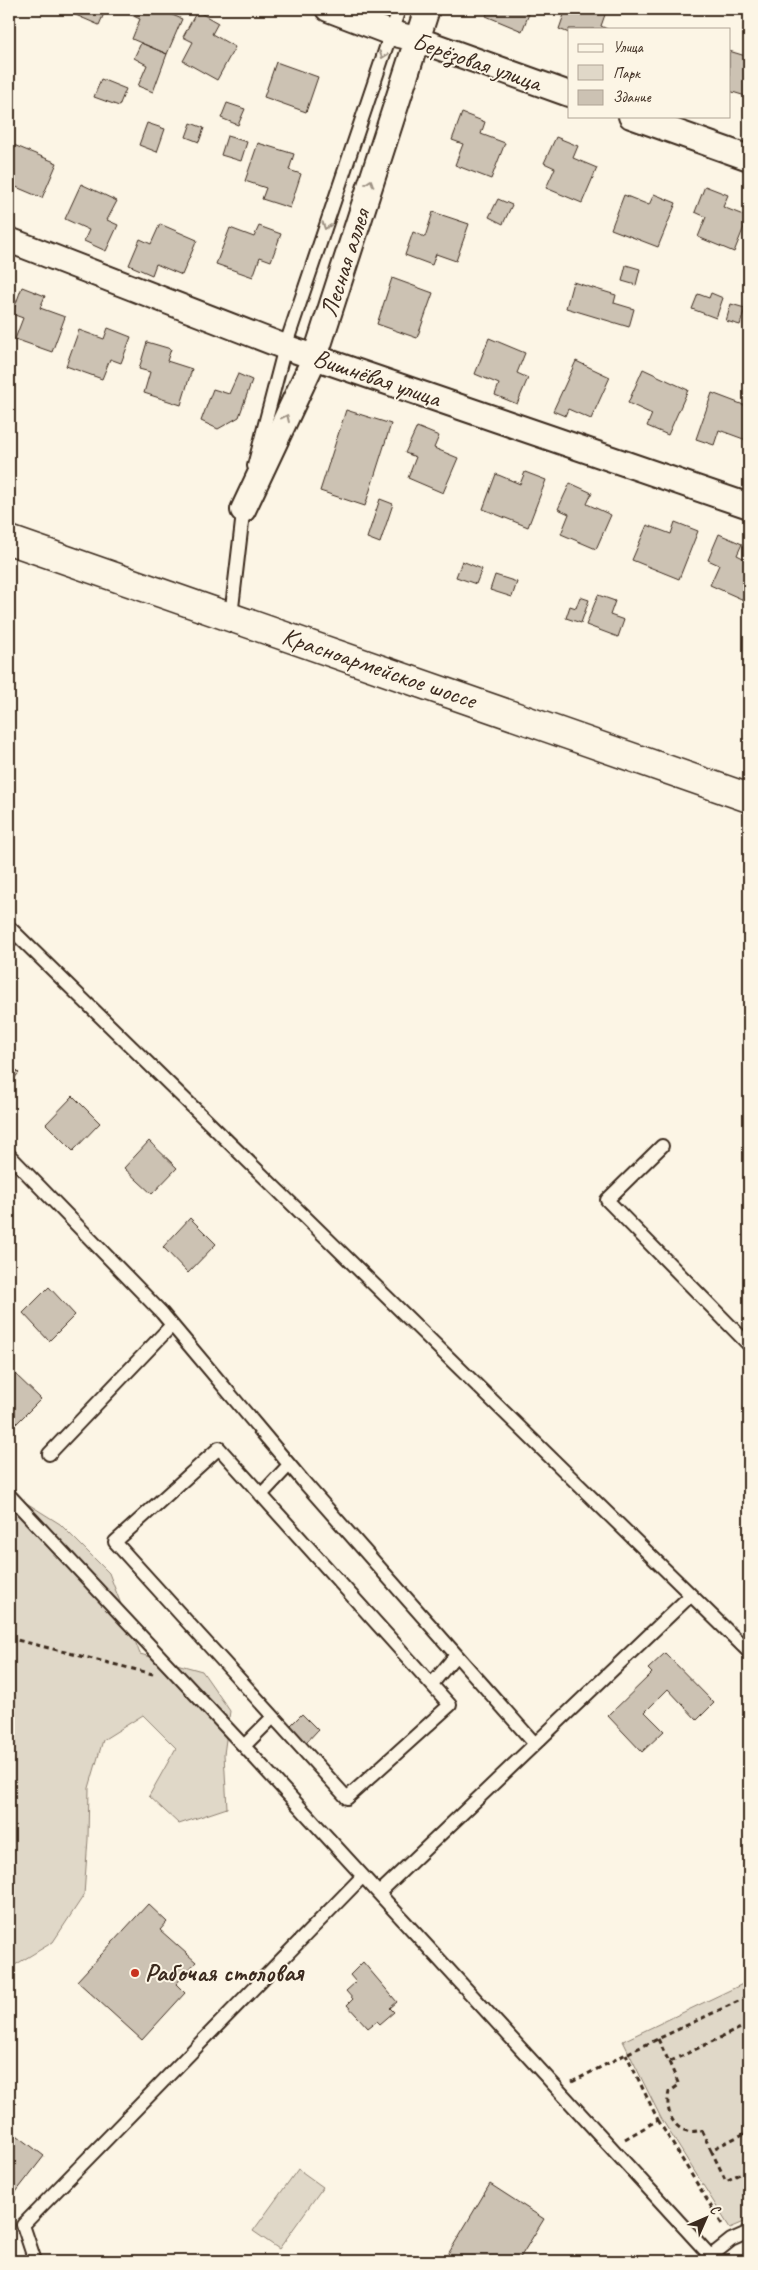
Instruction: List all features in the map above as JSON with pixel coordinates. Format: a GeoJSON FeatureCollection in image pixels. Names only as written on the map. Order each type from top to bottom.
{"type":"FeatureCollection","features":[{"type":"Feature","properties":{"kind":"main road","name":"Красноармейское шоссе"},"geometry":{"type":"LineString","coordinates":[[9,540],[749,798]]}},
{"type":"Feature","properties":{"kind":"street","name":"Берёзовая улица"},"geometry":{"type":"LineString","coordinates":[[328,9],[391,33],[416,39],[568,94]]}},
{"type":"Feature","properties":{"kind":"street","name":"Лесная аллея"},"geometry":{"type":"LineString","coordinates":[[243,510],[315,357],[427,9]]}},
{"type":"Feature","properties":{"kind":"street"},"geometry":{"type":"LineString","coordinates":[[637,118],[749,158]]}},
{"type":"Feature","properties":{"kind":"street","name":"Вишнёвая улица"},"geometry":{"type":"LineString","coordinates":[[9,240],[284,347],[749,506]]}},
{"type":"Feature","properties":{"kind":"lane"},"geometry":{"type":"LineString","coordinates":[[231,616],[243,510],[284,347],[399,9]]}},
{"type":"Feature","properties":{"kind":"lane"},"geometry":{"type":"LineString","coordinates":[[9,927],[691,1595],[747,1645]]}},
{"type":"Feature","properties":{"kind":"lane"},"geometry":{"type":"LineString","coordinates":[[662,1146],[607,1200],[749,1345]]}},
{"type":"Feature","properties":{"kind":"lane"},"geometry":{"type":"LineString","coordinates":[[9,1155],[172,1325],[289,1465],[535,1744]]}},
{"type":"Feature","properties":{"kind":"lane"},"geometry":{"type":"LineString","coordinates":[[49,1454],[172,1325]]}},
{"type":"Feature","properties":{"kind":"lane"},"geometry":{"type":"LineString","coordinates":[[219,1448],[261,1495],[450,1705],[347,1798],[116,1542],[219,1448]]}},
{"type":"Feature","properties":{"kind":"lane"},"geometry":{"type":"LineString","coordinates":[[261,1495],[289,1465]]}},
{"type":"Feature","properties":{"kind":"lane"},"geometry":{"type":"LineString","coordinates":[[9,1495],[244,1746],[713,2258],[731,2240],[749,2232]]}},
{"type":"Feature","properties":{"kind":"lane"},"geometry":{"type":"LineString","coordinates":[[379,1893],[691,1595]]}},
{"type":"Feature","properties":{"kind":"lane"},"geometry":{"type":"LineString","coordinates":[[432,1684],[456,1655]]}},
{"type":"Feature","properties":{"kind":"lane"},"geometry":{"type":"LineString","coordinates":[[244,1746],[274,1717]]}},
{"type":"Feature","properties":{"kind":"lane"},"geometry":{"type":"LineString","coordinates":[[35,2261],[22,2225],[363,1876]]}},
{"type":"Feature","properties":{"kind":"path"},"geometry":{"type":"LineString","coordinates":[[9,1638],[158,1676]]}},
{"type":"Feature","properties":{"kind":"path"},"geometry":{"type":"LineString","coordinates":[[558,2089],[626,2054],[749,1996]]}},
{"type":"Feature","properties":{"kind":"path"},"geometry":{"type":"LineString","coordinates":[[669,2062],[749,2024]]}},
{"type":"Feature","properties":{"kind":"path"},"geometry":{"type":"LineString","coordinates":[[658,2039],[679,2085],[669,2092],[667,2101],[668,2113],[676,2125],[684,2132],[694,2133],[701,2130],[726,2181],[749,2169]]}},
{"type":"Feature","properties":{"kind":"path"},"geometry":{"type":"LineString","coordinates":[[626,2054],[658,2120],[731,2240]]}},
{"type":"Feature","properties":{"kind":"path"},"geometry":{"type":"LineString","coordinates":[[611,2147],[658,2120]]}},
{"type":"Feature","properties":{"kind":"path"},"geometry":{"type":"LineString","coordinates":[[711,2150],[749,2131]]}},
{"type":"Feature","properties":{"kind":"green space"},"geometry":{"type":"Polygon","coordinates":[[[9,1492],[60,1524],[109,1573],[140,1654],[202,1671],[230,1711],[224,1754],[227,1808],[179,1824],[149,1796],[176,1748],[143,1715],[103,1740],[89,1788],[84,1895],[53,1942],[15,1965],[9,1962],[9,1492]]]}},
{"type":"Feature","properties":{"kind":"green space"},"geometry":{"type":"Polygon","coordinates":[[[749,1981],[749,2220],[730,2228],[661,2118],[623,2041],[749,1981]]]}},
{"type":"Feature","properties":{"kind":"green space"},"geometry":{"type":"Polygon","coordinates":[[[298,2169],[323,2187],[279,2249],[253,2231],[298,2169]]]}},
{"type":"Feature","properties":{"kind":"building"},"geometry":{"type":"Polygon","coordinates":[[[64,9],[106,9],[99,25],[64,9]]]}},
{"type":"Feature","properties":{"kind":"building"},"geometry":{"type":"Polygon","coordinates":[[[132,9],[158,9],[182,19],[167,54],[132,39],[140,19],[129,14],[132,9]]]}},
{"type":"Feature","properties":{"kind":"building"},"geometry":{"type":"Polygon","coordinates":[[[489,9],[531,9],[522,31],[486,16],[489,9]]]}},
{"type":"Feature","properties":{"kind":"building"},"geometry":{"type":"Polygon","coordinates":[[[566,9],[607,9],[601,26],[605,28],[568,28],[568,33],[559,29],[566,9]]]}},
{"type":"Feature","properties":{"kind":"building"},"geometry":{"type":"Polygon","coordinates":[[[197,11],[218,23],[212,34],[235,47],[217,80],[183,61],[193,42],[183,37],[197,11]]]}},
{"type":"Feature","properties":{"kind":"building"},"geometry":{"type":"Polygon","coordinates":[[[141,43],[167,54],[153,92],[138,86],[147,65],[134,58],[141,43]]]}},
{"type":"Feature","properties":{"kind":"building"},"geometry":{"type":"Polygon","coordinates":[[[730,51],[749,57],[749,97],[730,91],[730,51]]]}},
{"type":"Feature","properties":{"kind":"building"},"geometry":{"type":"Polygon","coordinates":[[[276,62],[318,77],[306,112],[264,97],[276,62]]]}},
{"type":"Feature","properties":{"kind":"building"},"geometry":{"type":"Polygon","coordinates":[[[101,79],[126,89],[119,106],[94,97],[101,79]]]}},
{"type":"Feature","properties":{"kind":"building"},"geometry":{"type":"Polygon","coordinates":[[[227,103],[245,109],[238,125],[221,118],[227,103]]]}},
{"type":"Feature","properties":{"kind":"building"},"geometry":{"type":"Polygon","coordinates":[[[462,113],[485,122],[481,134],[505,143],[491,179],[455,165],[463,144],[452,140],[462,113]]]}},
{"type":"Feature","properties":{"kind":"building"},"geometry":{"type":"Polygon","coordinates":[[[147,123],[165,129],[157,152],[139,145],[147,123]]]}},
{"type":"Feature","properties":{"kind":"building"},"geometry":{"type":"Polygon","coordinates":[[[191,123],[204,128],[199,142],[186,137],[191,123]]]}},
{"type":"Feature","properties":{"kind":"building"},"geometry":{"type":"Polygon","coordinates":[[[227,136],[247,142],[241,161],[221,155],[227,136]]]}},
{"type":"Feature","properties":{"kind":"building"},"geometry":{"type":"Polygon","coordinates":[[[556,137],[578,146],[573,158],[597,168],[582,203],[546,188],[555,168],[544,163],[556,137]]]}},
{"type":"Feature","properties":{"kind":"building"},"geometry":{"type":"Polygon","coordinates":[[[9,143],[57,163],[42,198],[9,184],[9,143]]]}},
{"type":"Feature","properties":{"kind":"building"},"geometry":{"type":"Polygon","coordinates":[[[258,143],[294,154],[289,170],[301,174],[290,208],[262,199],[266,188],[245,181],[258,143]]]}},
{"type":"Feature","properties":{"kind":"building"},"geometry":{"type":"Polygon","coordinates":[[[81,184],[117,201],[107,220],[118,225],[106,251],[84,241],[89,230],[65,219],[81,184]]]}},
{"type":"Feature","properties":{"kind":"building"},"geometry":{"type":"Polygon","coordinates":[[[705,186],[728,195],[723,207],[748,217],[734,252],[698,237],[706,217],[695,212],[705,186]]]}},
{"type":"Feature","properties":{"kind":"building"},"geometry":{"type":"Polygon","coordinates":[[[654,194],[676,203],[658,247],[611,229],[624,195],[649,205],[654,194]]]}},
{"type":"Feature","properties":{"kind":"building"},"geometry":{"type":"Polygon","coordinates":[[[498,199],[512,205],[503,224],[489,217],[498,199]]]}},
{"type":"Feature","properties":{"kind":"building"},"geometry":{"type":"Polygon","coordinates":[[[433,212],[469,224],[456,261],[436,254],[432,265],[405,255],[413,232],[425,237],[433,212]]]}},
{"type":"Feature","properties":{"kind":"building"},"geometry":{"type":"Polygon","coordinates":[[[160,224],[197,240],[182,275],[156,264],[152,275],[129,265],[140,239],[151,244],[160,224]]]}},
{"type":"Feature","properties":{"kind":"building"},"geometry":{"type":"Polygon","coordinates":[[[259,226],[281,234],[271,261],[260,257],[253,277],[216,264],[230,228],[254,237],[259,226]]]}},
{"type":"Feature","properties":{"kind":"building"},"geometry":{"type":"Polygon","coordinates":[[[626,265],[640,269],[636,285],[622,281],[626,265]]]}},
{"type":"Feature","properties":{"kind":"building"},"geometry":{"type":"Polygon","coordinates":[[[392,278],[433,293],[417,338],[377,324],[392,278]]]}},
{"type":"Feature","properties":{"kind":"building"},"geometry":{"type":"Polygon","coordinates":[[[573,282],[616,295],[614,303],[634,309],[629,327],[566,308],[573,282]]]}},
{"type":"Feature","properties":{"kind":"building"},"geometry":{"type":"Polygon","coordinates":[[[22,287],[45,296],[40,308],[65,317],[52,352],[15,339],[23,318],[12,314],[22,287]]]}},
{"type":"Feature","properties":{"kind":"building"},"geometry":{"type":"Polygon","coordinates":[[[711,293],[723,298],[716,318],[692,309],[698,294],[709,298],[711,293]]]}},
{"type":"Feature","properties":{"kind":"building"},"geometry":{"type":"Polygon","coordinates":[[[731,304],[745,308],[740,325],[726,321],[731,304]]]}},
{"type":"Feature","properties":{"kind":"building"},"geometry":{"type":"Polygon","coordinates":[[[108,328],[131,337],[121,363],[110,359],[102,379],[66,366],[79,330],[104,339],[108,328]]]}},
{"type":"Feature","properties":{"kind":"building"},"geometry":{"type":"Polygon","coordinates":[[[489,338],[525,353],[517,373],[528,378],[517,404],[495,395],[499,384],[475,374],[489,338]]]}},
{"type":"Feature","properties":{"kind":"building"},"geometry":{"type":"Polygon","coordinates":[[[147,342],[171,349],[167,361],[192,369],[181,405],[144,393],[150,372],[139,369],[147,342]]]}},
{"type":"Feature","properties":{"kind":"building"},"geometry":{"type":"Polygon","coordinates":[[[576,361],[610,377],[591,419],[568,409],[565,416],[553,411],[576,361]]]}},
{"type":"Feature","properties":{"kind":"building"},"geometry":{"type":"Polygon","coordinates":[[[643,369],[688,390],[668,435],[647,426],[652,414],[628,403],[643,369]]]}},
{"type":"Feature","properties":{"kind":"building"},"geometry":{"type":"Polygon","coordinates":[[[238,374],[252,380],[239,417],[218,429],[201,421],[213,389],[229,394],[238,374]]]}},
{"type":"Feature","properties":{"kind":"building"},"geometry":{"type":"Polygon","coordinates":[[[712,393],[749,407],[749,441],[719,430],[714,445],[696,439],[712,393]]]}},
{"type":"Feature","properties":{"kind":"building"},"geometry":{"type":"Polygon","coordinates":[[[346,410],[391,424],[365,506],[320,491],[346,410]]]}},
{"type":"Feature","properties":{"kind":"building"},"geometry":{"type":"Polygon","coordinates":[[[417,427],[439,436],[434,448],[458,458],[443,493],[408,478],[416,457],[405,453],[417,427]]]}},
{"type":"Feature","properties":{"kind":"building"},"geometry":{"type":"Polygon","coordinates":[[[525,472],[546,480],[528,527],[483,509],[496,474],[520,484],[525,472]]]}},
{"type":"Feature","properties":{"kind":"building"},"geometry":{"type":"Polygon","coordinates":[[[570,483],[592,493],[587,504],[611,515],[596,549],[561,534],[569,514],[558,509],[570,483]]]}},
{"type":"Feature","properties":{"kind":"building"},"geometry":{"type":"Polygon","coordinates":[[[380,499],[393,504],[380,543],[367,538],[380,499]]]}},
{"type":"Feature","properties":{"kind":"building"},"geometry":{"type":"Polygon","coordinates":[[[675,522],[698,531],[679,579],[632,560],[647,525],[671,534],[675,522]]]}},
{"type":"Feature","properties":{"kind":"building"},"geometry":{"type":"Polygon","coordinates":[[[719,534],[742,544],[737,555],[749,561],[749,593],[746,601],[710,585],[719,565],[708,560],[719,534]]]}},
{"type":"Feature","properties":{"kind":"building"},"geometry":{"type":"Polygon","coordinates":[[[462,561],[482,569],[476,584],[456,577],[462,561]]]}},
{"type":"Feature","properties":{"kind":"building"},"geometry":{"type":"Polygon","coordinates":[[[495,575],[517,582],[512,597],[490,590],[495,575]]]}},
{"type":"Feature","properties":{"kind":"building"},"geometry":{"type":"Polygon","coordinates":[[[598,595],[615,601],[610,615],[624,620],[618,637],[586,625],[598,595]]]}},
{"type":"Feature","properties":{"kind":"building"},"geometry":{"type":"Polygon","coordinates":[[[580,597],[589,600],[581,623],[566,618],[570,606],[576,608],[580,597]]]}},
{"type":"Feature","properties":{"kind":"building"},"geometry":{"type":"Polygon","coordinates":[[[9,1064],[19,1073],[9,1084],[9,1064]]]}},
{"type":"Feature","properties":{"kind":"building"},"geometry":{"type":"Polygon","coordinates":[[[73,1096],[100,1123],[73,1151],[46,1124],[73,1096]]]}},
{"type":"Feature","properties":{"kind":"building"},"geometry":{"type":"Polygon","coordinates":[[[149,1141],[177,1168],[152,1194],[124,1168],[149,1141]]]}},
{"type":"Feature","properties":{"kind":"building"},"geometry":{"type":"Polygon","coordinates":[[[190,1218],[216,1244],[188,1273],[163,1247],[190,1218]]]}},
{"type":"Feature","properties":{"kind":"building"},"geometry":{"type":"Polygon","coordinates":[[[49,1287],[75,1315],[49,1341],[23,1313],[49,1287]]]}},
{"type":"Feature","properties":{"kind":"building"},"geometry":{"type":"Polygon","coordinates":[[[13,1372],[41,1399],[13,1427],[9,1422],[9,1376],[13,1372]]]}},
{"type":"Feature","properties":{"kind":"building"},"geometry":{"type":"Polygon","coordinates":[[[665,1653],[714,1703],[697,1720],[668,1689],[645,1712],[664,1731],[642,1752],[608,1716],[652,1673],[648,1669],[665,1653]]]}},
{"type":"Feature","properties":{"kind":"building"},"geometry":{"type":"Polygon","coordinates":[[[302,1714],[318,1730],[304,1745],[287,1729],[302,1714]]]}},
{"type":"Feature","properties":{"kind":"building","name":"Рабочая столовая"},"geometry":{"type":"Polygon","coordinates":[[[148,1904],[167,1922],[160,1930],[196,1962],[176,1984],[185,1993],[142,2040],[77,1981],[148,1904]]]}},
{"type":"Feature","properties":{"kind":"building"},"geometry":{"type":"Polygon","coordinates":[[[363,1962],[397,2002],[390,2008],[394,2012],[380,2024],[377,2021],[368,2028],[347,2005],[353,1999],[346,1991],[356,1982],[350,1975],[363,1962]]]}},
{"type":"Feature","properties":{"kind":"building"},"geometry":{"type":"Polygon","coordinates":[[[9,2129],[44,2156],[9,2201],[9,2129]]]}},
{"type":"Feature","properties":{"kind":"building"},"geometry":{"type":"Polygon","coordinates":[[[490,2184],[544,2219],[518,2261],[444,2261],[490,2184]]]}},
{"type":"Feature","properties":{"kind":"place","name":"Рабочая столовая"},"geometry":{"type":"Point","coordinates":[135,1973]}}]}
